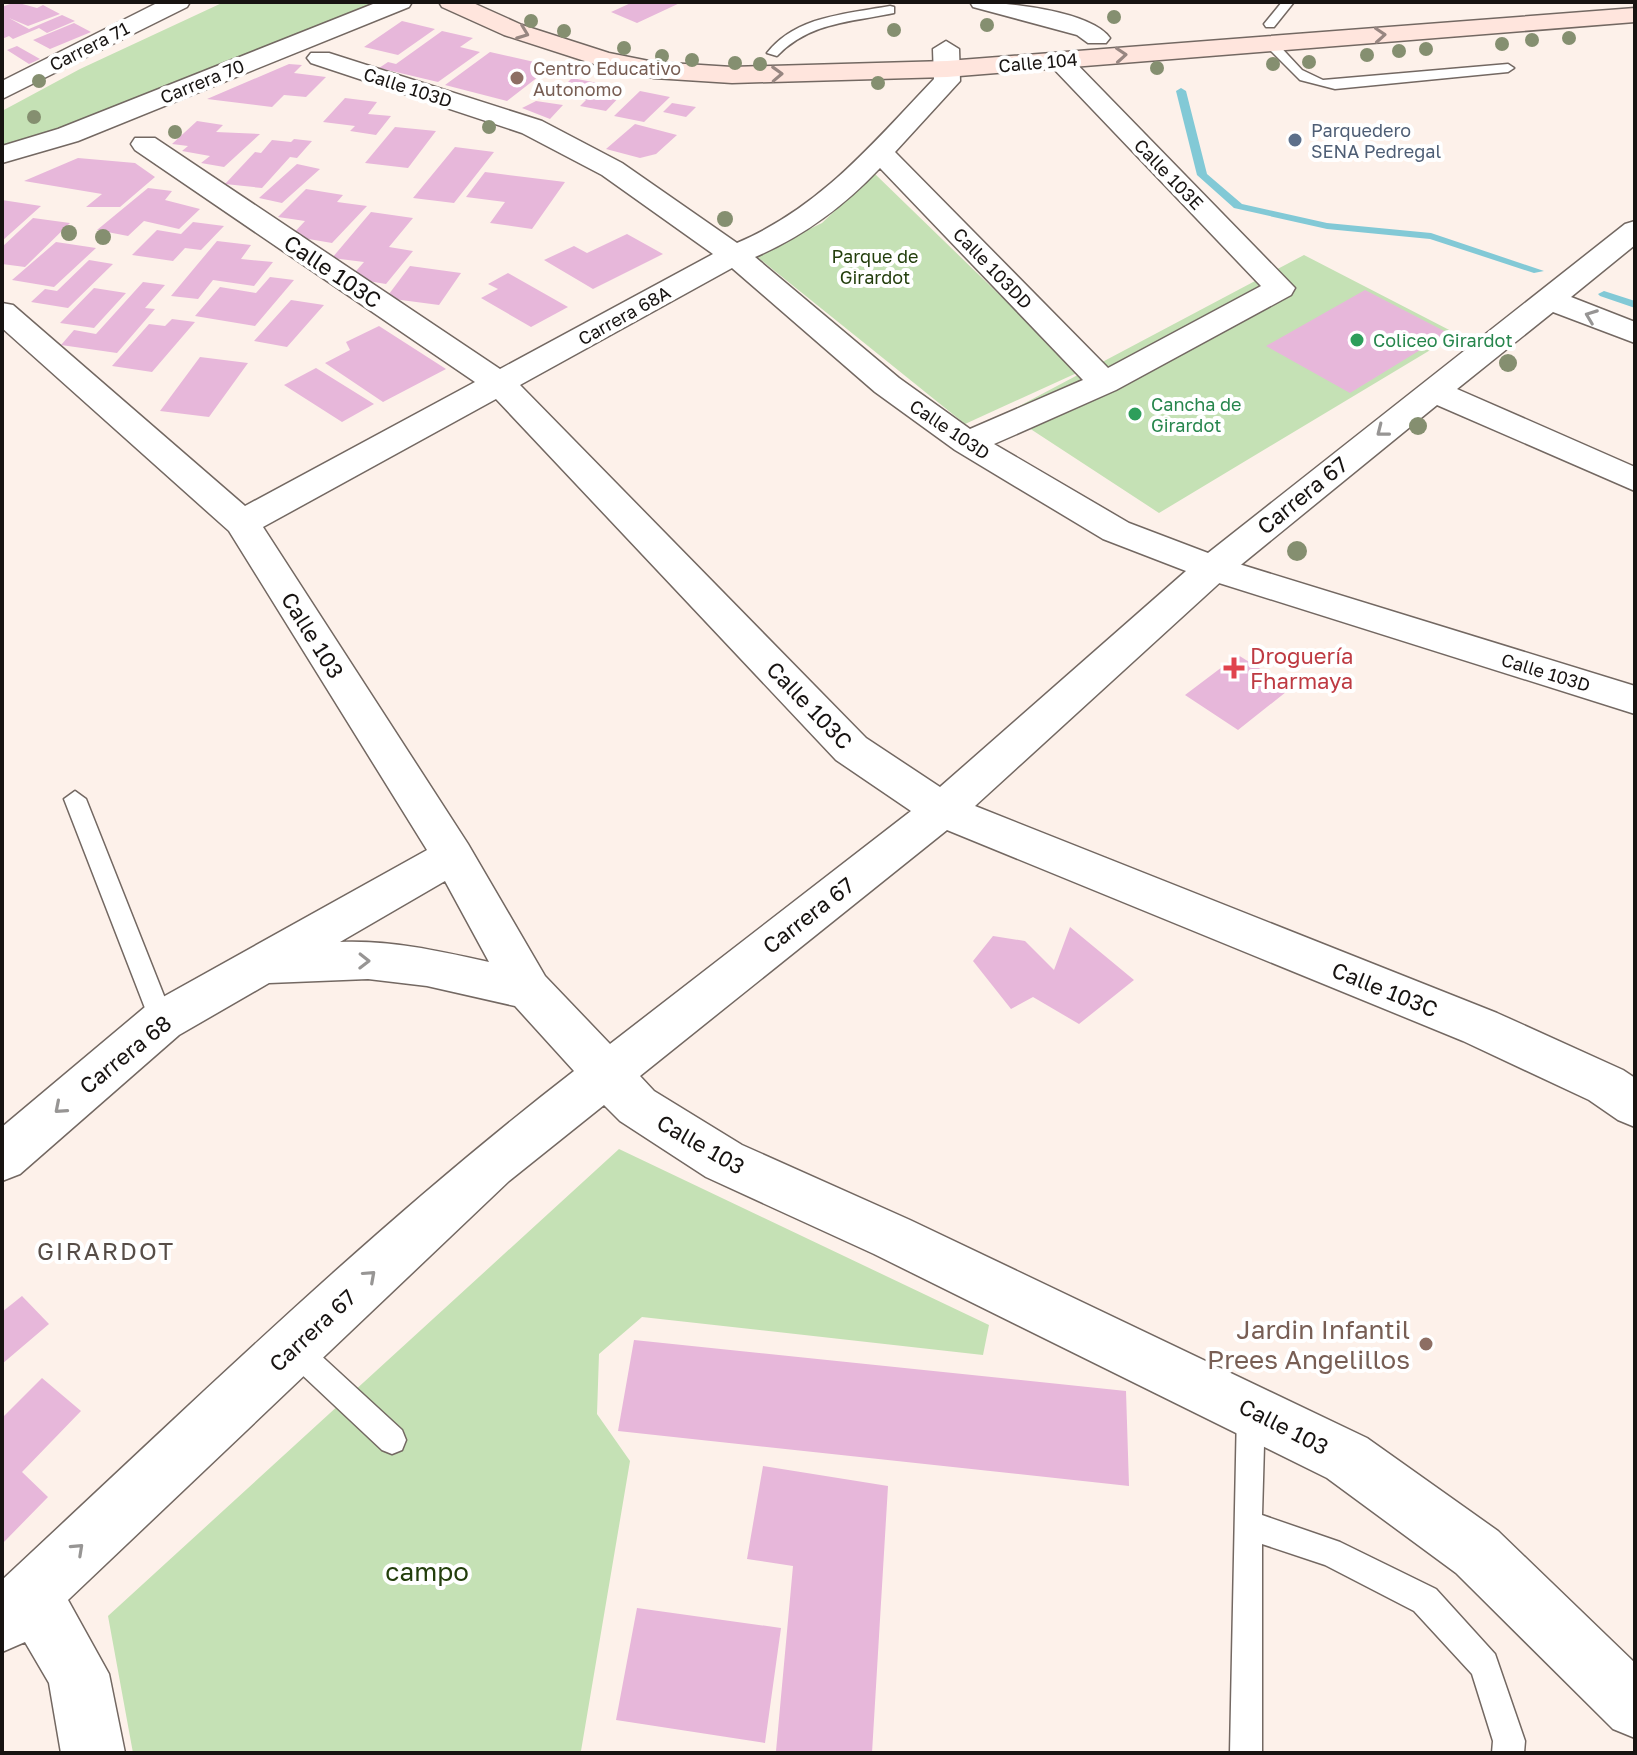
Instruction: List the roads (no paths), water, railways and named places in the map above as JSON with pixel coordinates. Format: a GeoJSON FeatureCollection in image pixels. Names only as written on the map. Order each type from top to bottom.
{"type":"FeatureCollection","features":[{"type":"Feature","properties":{"kind":"main road","name":"Calle 104"},"geometry":{"type":"LineString","coordinates":[[451,2],[559,46],[654,70],[732,75],[946,59],[1097,38],[1270,34],[1635,15]]}},
{"type":"Feature","properties":{"kind":"main road","name":"Calle 104"},"geometry":{"type":"LineString","coordinates":[[561,20],[624,41],[672,50],[1059,60],[1557,2]]}},
{"type":"Feature","properties":{"kind":"street","name":"Carrera 71"},"geometry":{"type":"LineString","coordinates":[[2,91],[178,2]]}},
{"type":"Feature","properties":{"kind":"street","name":"Carrera 70"},"geometry":{"type":"LineString","coordinates":[[2,155],[68,135],[400,2]]}},
{"type":"Feature","properties":{"kind":"street"},"geometry":{"type":"LineString","coordinates":[[982,2],[1086,30],[1097,38]]}},
{"type":"Feature","properties":{"kind":"street"},"geometry":{"type":"LineString","coordinates":[[115,7],[140,20]]}},
{"type":"Feature","properties":{"kind":"street","name":"Calle 103D"},"geometry":{"type":"LineString","coordinates":[[320,58],[532,127],[612,169],[734,255],[887,385],[967,443],[1116,531],[1213,568],[1635,700]]}},
{"type":"Feature","properties":{"kind":"street","name":"Carrera 68A"},"geometry":{"type":"LineString","coordinates":[[242,523],[734,255],[812,216],[881,153],[947,81],[946,59]]}},
{"type":"Feature","properties":{"kind":"street","name":"Calle 103E"},"geometry":{"type":"LineString","coordinates":[[1059,60],[1280,288],[1104,383]]}},
{"type":"Feature","properties":{"kind":"street","name":"Calle 103C"},"geometry":{"type":"LineString","coordinates":[[145,144],[500,384],[851,749],[942,810],[1480,1027],[1606,1085],[1635,1105]]}},
{"type":"Feature","properties":{"kind":"street","name":"Calle 103DD"},"geometry":{"type":"LineString","coordinates":[[881,153],[1104,383]]}},
{"type":"Feature","properties":{"kind":"street","name":"Carrera 67"},"geometry":{"type":"LineString","coordinates":[[16,1608],[292,1347],[491,1165],[942,810],[1213,568],[1635,230]]}},
{"type":"Feature","properties":{"kind":"street"},"geometry":{"type":"LineString","coordinates":[[1548,299],[1635,333]]}},
{"type":"Feature","properties":{"kind":"street","name":"Calle 103"},"geometry":{"type":"LineString","coordinates":[[2,312],[242,523],[453,856],[529,990],[604,1075],[637,1106],[724,1161],[892,1237],[1347,1458],[1477,1552],[1635,1707]]}},
{"type":"Feature","properties":{"kind":"street"},"geometry":{"type":"LineString","coordinates":[[967,443],[1104,383]]}},
{"type":"Feature","properties":{"kind":"street"},"geometry":{"type":"LineString","coordinates":[[1433,391],[1635,480]]}},
{"type":"Feature","properties":{"kind":"street","name":"Carrera 68"},"geometry":{"type":"LineString","coordinates":[[2,1158],[162,1021],[453,856]]}},
{"type":"Feature","properties":{"kind":"street","name":"Carrera 68"},"geometry":{"type":"LineString","coordinates":[[258,964],[368,960],[427,967],[529,990]]}},
{"type":"Feature","properties":{"kind":"street"},"geometry":{"type":"LineString","coordinates":[[16,1608],[78,1674],[93,1753]]}},
{"type":"Feature","properties":{"kind":"lane"},"geometry":{"type":"LineString","coordinates":[[1288,2],[1270,34],[1301,78],[1314,84],[1335,85],[1508,68]]}},
{"type":"Feature","properties":{"kind":"lane"},"geometry":{"type":"LineString","coordinates":[[773,53],[780,43],[798,32],[890,10]]}},
{"type":"Feature","properties":{"kind":"lane"},"geometry":{"type":"LineString","coordinates":[[75,799],[162,1021]]}},
{"type":"Feature","properties":{"kind":"lane"},"geometry":{"type":"LineString","coordinates":[[292,1347],[392,1440]]}},
{"type":"Feature","properties":{"kind":"lane"},"geometry":{"type":"LineString","coordinates":[[1246,1753],[1251,1410]]}},
{"type":"Feature","properties":{"kind":"lane"},"geometry":{"type":"LineString","coordinates":[[1247,1525],[1330,1552],[1425,1600],[1484,1665],[1509,1741],[1508,1753]]}},
{"type":"Feature","properties":{"kind":"waterway"},"geometry":{"type":"LineString","coordinates":[[1181,91],[1202,175],[1238,206],[1327,226],[1431,236],[1538,271]]}},
{"type":"Feature","properties":{"kind":"waterway"},"geometry":{"type":"LineString","coordinates":[[1604,294],[1635,305]]}},
{"type":"Feature","properties":{"kind":"place","name":"Centro Educativo Autonomo"},"geometry":{"type":"Point","coordinates":[517,78]}},
{"type":"Feature","properties":{"kind":"place","name":"Parquedero SENA Pedregal"},"geometry":{"type":"Point","coordinates":[1295,140]}},
{"type":"Feature","properties":{"kind":"place","name":"Coliceo Girardot"},"geometry":{"type":"Point","coordinates":[1357,340]}},
{"type":"Feature","properties":{"kind":"place","name":"Cancha de Girardot"},"geometry":{"type":"Point","coordinates":[1135,414]}},
{"type":"Feature","properties":{"kind":"place","name":"Droguería Fharmaya"},"geometry":{"type":"Point","coordinates":[1234,668]}},
{"type":"Feature","properties":{"kind":"place","name":"Jardin Infantil Prees Angelillos"},"geometry":{"type":"Point","coordinates":[1426,1344]}},
{"type":"Feature","properties":{"kind":"district","name":"GIRARDOT"},"geometry":{"type":"Point","coordinates":[106,1250]}},
{"type":"Feature","properties":{"kind":"park label","name":"Parque de Girardot"},"geometry":{"type":"Point","coordinates":[875,266]}},
{"type":"Feature","properties":{"kind":"park label","name":"campo"},"geometry":{"type":"Point","coordinates":[427,1571]}}]}
